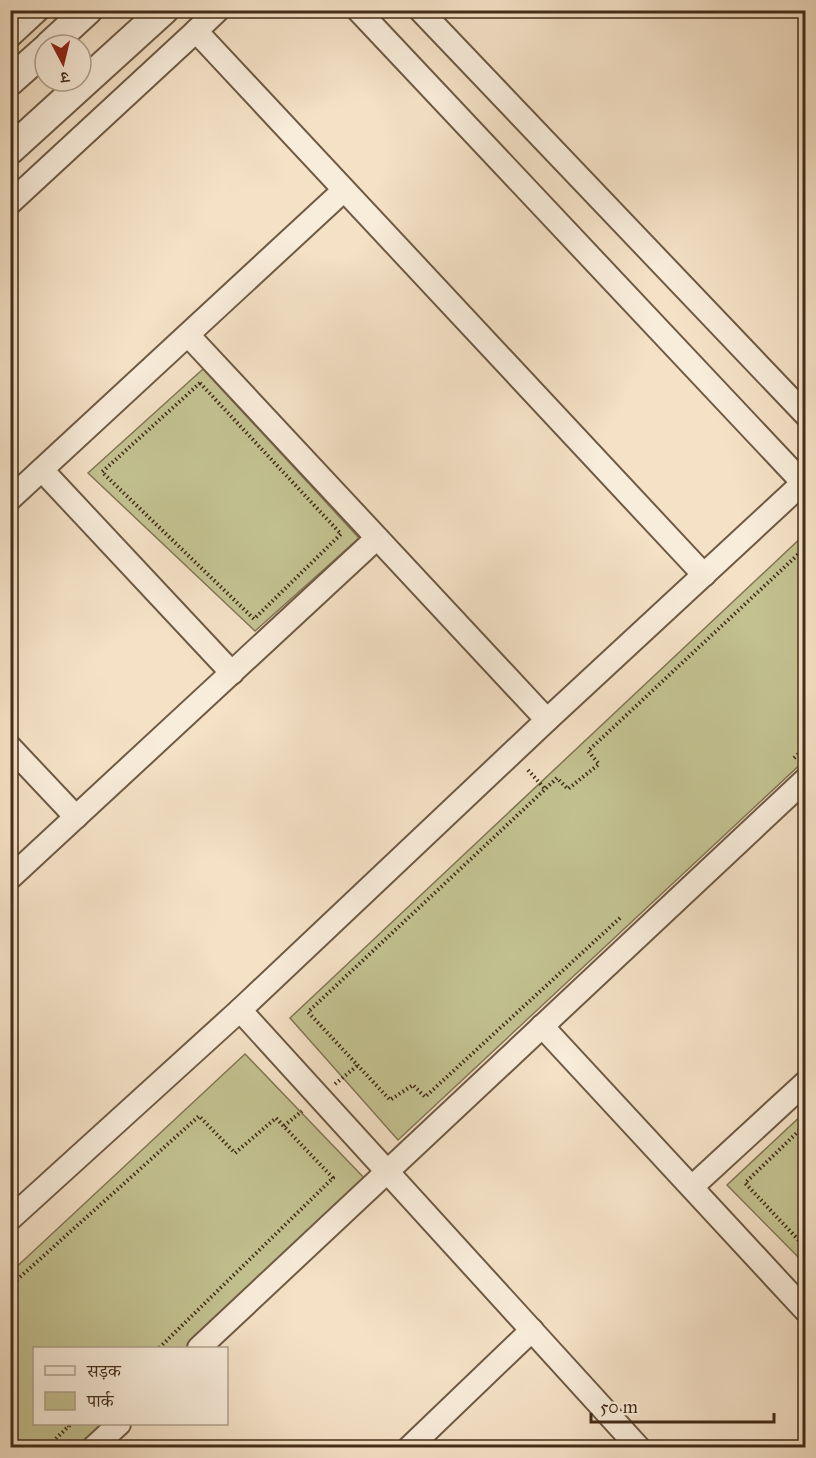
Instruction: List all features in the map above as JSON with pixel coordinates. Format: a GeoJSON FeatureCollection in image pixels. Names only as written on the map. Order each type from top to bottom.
{"type":"FeatureCollection","features":[{"type":"Feature","properties":{"kind":"street"},"geometry":{"type":"LineString","coordinates":[[10,36],[38,10]]}},
{"type":"Feature","properties":{"kind":"street"},"geometry":{"type":"LineString","coordinates":[[63,33],[88,10]]}},
{"type":"Feature","properties":{"kind":"street"},"geometry":{"type":"LineString","coordinates":[[10,150],[164,10]]}},
{"type":"Feature","properties":{"kind":"street"},"geometry":{"type":"LineString","coordinates":[[10,203],[218,10]]}},
{"type":"Feature","properties":{"kind":"street"},"geometry":{"type":"LineString","coordinates":[[10,1218],[240,1010],[547,720],[805,483],[358,10]]}},
{"type":"Feature","properties":{"kind":"street"},"geometry":{"type":"LineString","coordinates":[[420,10],[806,415]]}},
{"type":"Feature","properties":{"kind":"street"},"geometry":{"type":"LineString","coordinates":[[195,31],[704,575]]}},
{"type":"Feature","properties":{"kind":"street"},"geometry":{"type":"LineString","coordinates":[[10,81],[33,61]]}},
{"type":"Feature","properties":{"kind":"street"},"geometry":{"type":"LineString","coordinates":[[10,499],[344,190]]}},
{"type":"Feature","properties":{"kind":"street"},"geometry":{"type":"LineString","coordinates":[[188,335],[547,720]]}},
{"type":"Feature","properties":{"kind":"street"},"geometry":{"type":"LineString","coordinates":[[42,470],[232,673]]}},
{"type":"Feature","properties":{"kind":"street"},"geometry":{"type":"LineString","coordinates":[[10,878],[377,538]]}},
{"type":"Feature","properties":{"kind":"street"},"geometry":{"type":"LineString","coordinates":[[10,747],[76,817]]}},
{"type":"Feature","properties":{"kind":"street"},"geometry":{"type":"LineString","coordinates":[[200,1347],[806,779]]}},
{"type":"Feature","properties":{"kind":"street"},"geometry":{"type":"LineString","coordinates":[[240,1010],[639,1448]]}},
{"type":"Feature","properties":{"kind":"street"},"geometry":{"type":"LineString","coordinates":[[542,1026],[806,1311]]}},
{"type":"Feature","properties":{"kind":"street"},"geometry":{"type":"LineString","coordinates":[[692,1187],[806,1082]]}},
{"type":"Feature","properties":{"kind":"street"},"geometry":{"type":"LineString","coordinates":[[409,1448],[532,1330]]}},
{"type":"Feature","properties":{"kind":"street"},"geometry":{"type":"LineString","coordinates":[[93,1448],[118,1425]]}},
{"type":"Feature","properties":{"kind":"path"},"geometry":{"type":"LineString","coordinates":[[200,383],[341,534],[254,619],[102,471],[200,383]]}},
{"type":"Feature","properties":{"kind":"path"},"geometry":{"type":"LineString","coordinates":[[624,914],[425,1097],[413,1084],[390,1100],[308,1012],[557,778],[568,789],[599,764],[588,751],[806,547]]}},
{"type":"Feature","properties":{"kind":"path"},"geometry":{"type":"LineString","coordinates":[[788,763],[806,747]]}},
{"type":"Feature","properties":{"kind":"path"},"geometry":{"type":"LineString","coordinates":[[10,1286],[199,1116],[235,1153],[276,1118],[333,1178],[160,1347]]}},
{"type":"Feature","properties":{"kind":"path"},"geometry":{"type":"LineString","coordinates":[[806,1124],[745,1183],[806,1248]]}},
{"type":"Feature","properties":{"kind":"path"},"geometry":{"type":"LineString","coordinates":[[46,1448],[68,1425]]}},
{"type":"Feature","properties":{"kind":"green space"},"geometry":{"type":"Polygon","coordinates":[[[203,369],[359,538],[255,631],[88,473],[203,369]]]}},
{"type":"Feature","properties":{"kind":"green space"},"geometry":{"type":"Polygon","coordinates":[[[805,534],[805,760],[398,1140],[290,1018],[805,534]]]}},
{"type":"Feature","properties":{"kind":"green space"},"geometry":{"type":"Polygon","coordinates":[[[245,1054],[368,1182],[187,1347],[33,1347],[33,1425],[103,1425],[78,1447],[11,1448],[11,1272],[245,1054]]]}},
{"type":"Feature","properties":{"kind":"green space"},"geometry":{"type":"Polygon","coordinates":[[[805,1112],[805,1264],[727,1185],[805,1112]]]}}]}
